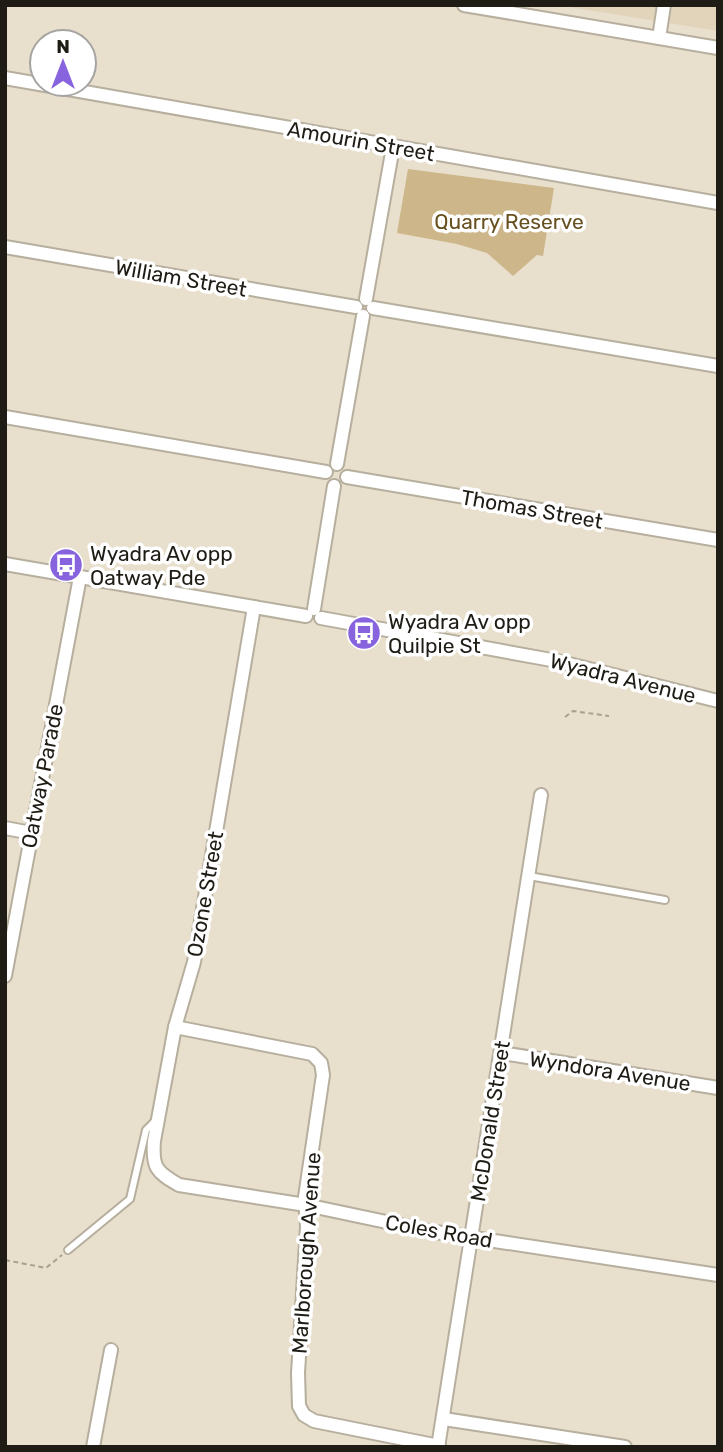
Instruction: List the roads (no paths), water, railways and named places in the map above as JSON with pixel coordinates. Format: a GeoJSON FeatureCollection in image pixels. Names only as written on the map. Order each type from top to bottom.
{"type":"FeatureCollection","features":[{"type":"Feature","properties":{"kind":"street"},"geometry":{"type":"LineString","coordinates":[[464,5],[499,8],[718,48]]}},
{"type":"Feature","properties":{"kind":"street"},"geometry":{"type":"LineString","coordinates":[[659,38],[664,5]]}},
{"type":"Feature","properties":{"kind":"street","name":"Amourin Street"},"geometry":{"type":"LineString","coordinates":[[5,78],[718,203]]}},
{"type":"Feature","properties":{"kind":"street"},"geometry":{"type":"LineString","coordinates":[[337,464],[393,147]]}},
{"type":"Feature","properties":{"kind":"street","name":"William Street"},"geometry":{"type":"LineString","coordinates":[[5,247],[718,366]]}},
{"type":"Feature","properties":{"kind":"street"},"geometry":{"type":"LineString","coordinates":[[5,417],[326,472]]}},
{"type":"Feature","properties":{"kind":"street"},"geometry":{"type":"LineString","coordinates":[[337,464],[344,467],[347,477],[341,485],[334,486],[328,483],[326,472],[331,465],[337,464]]}},
{"type":"Feature","properties":{"kind":"street","name":"Thomas Street"},"geometry":{"type":"LineString","coordinates":[[347,477],[718,540]]}},
{"type":"Feature","properties":{"kind":"street"},"geometry":{"type":"LineString","coordinates":[[314,614],[334,486]]}},
{"type":"Feature","properties":{"kind":"street","name":"Wyadra Avenue"},"geometry":{"type":"LineString","coordinates":[[5,565],[254,607],[314,614],[557,660],[718,701]]}},
{"type":"Feature","properties":{"kind":"street","name":"Oatway Parade"},"geometry":{"type":"LineString","coordinates":[[5,975],[80,577]]}},
{"type":"Feature","properties":{"kind":"street","name":"Ozone Street"},"geometry":{"type":"LineString","coordinates":[[162,1176],[153,1160],[158,1117],[175,1027],[194,962],[254,607]]}},
{"type":"Feature","properties":{"kind":"street","name":"McDonald Street"},"geometry":{"type":"LineString","coordinates":[[439,1446],[541,794]]}},
{"type":"Feature","properties":{"kind":"street"},"geometry":{"type":"LineString","coordinates":[[5,828],[31,832]]}},
{"type":"Feature","properties":{"kind":"street","name":"Marlborough Avenue"},"geometry":{"type":"LineString","coordinates":[[175,1027],[312,1054],[321,1063],[323,1075],[305,1197],[299,1406],[304,1415],[314,1421],[439,1446]]}},
{"type":"Feature","properties":{"kind":"street","name":"Wyndora Avenue"},"geometry":{"type":"LineString","coordinates":[[502,1053],[718,1088]]}},
{"type":"Feature","properties":{"kind":"street","name":"Coles Road"},"geometry":{"type":"LineString","coordinates":[[162,1176],[179,1185],[306,1205],[471,1238],[718,1275]]}},
{"type":"Feature","properties":{"kind":"street"},"geometry":{"type":"LineString","coordinates":[[93,1447],[111,1350]]}},
{"type":"Feature","properties":{"kind":"street"},"geometry":{"type":"LineString","coordinates":[[444,1419],[625,1447]]}},
{"type":"Feature","properties":{"kind":"lane"},"geometry":{"type":"LineString","coordinates":[[529,876],[664,900]]}},
{"type":"Feature","properties":{"kind":"lane"},"geometry":{"type":"LineString","coordinates":[[68,1250],[130,1199],[146,1130],[158,1117]]}},
{"type":"Feature","properties":{"kind":"place","name":"Wyadra Av opp Oatway Pde"},"geometry":{"type":"Point","coordinates":[66,565]}},
{"type":"Feature","properties":{"kind":"place","name":"Wyadra Av opp Quilpie St"},"geometry":{"type":"Point","coordinates":[364,633]}},
{"type":"Feature","properties":{"kind":"park label","name":"Quarry Reserve"},"geometry":{"type":"Point","coordinates":[509,221]}}]}
